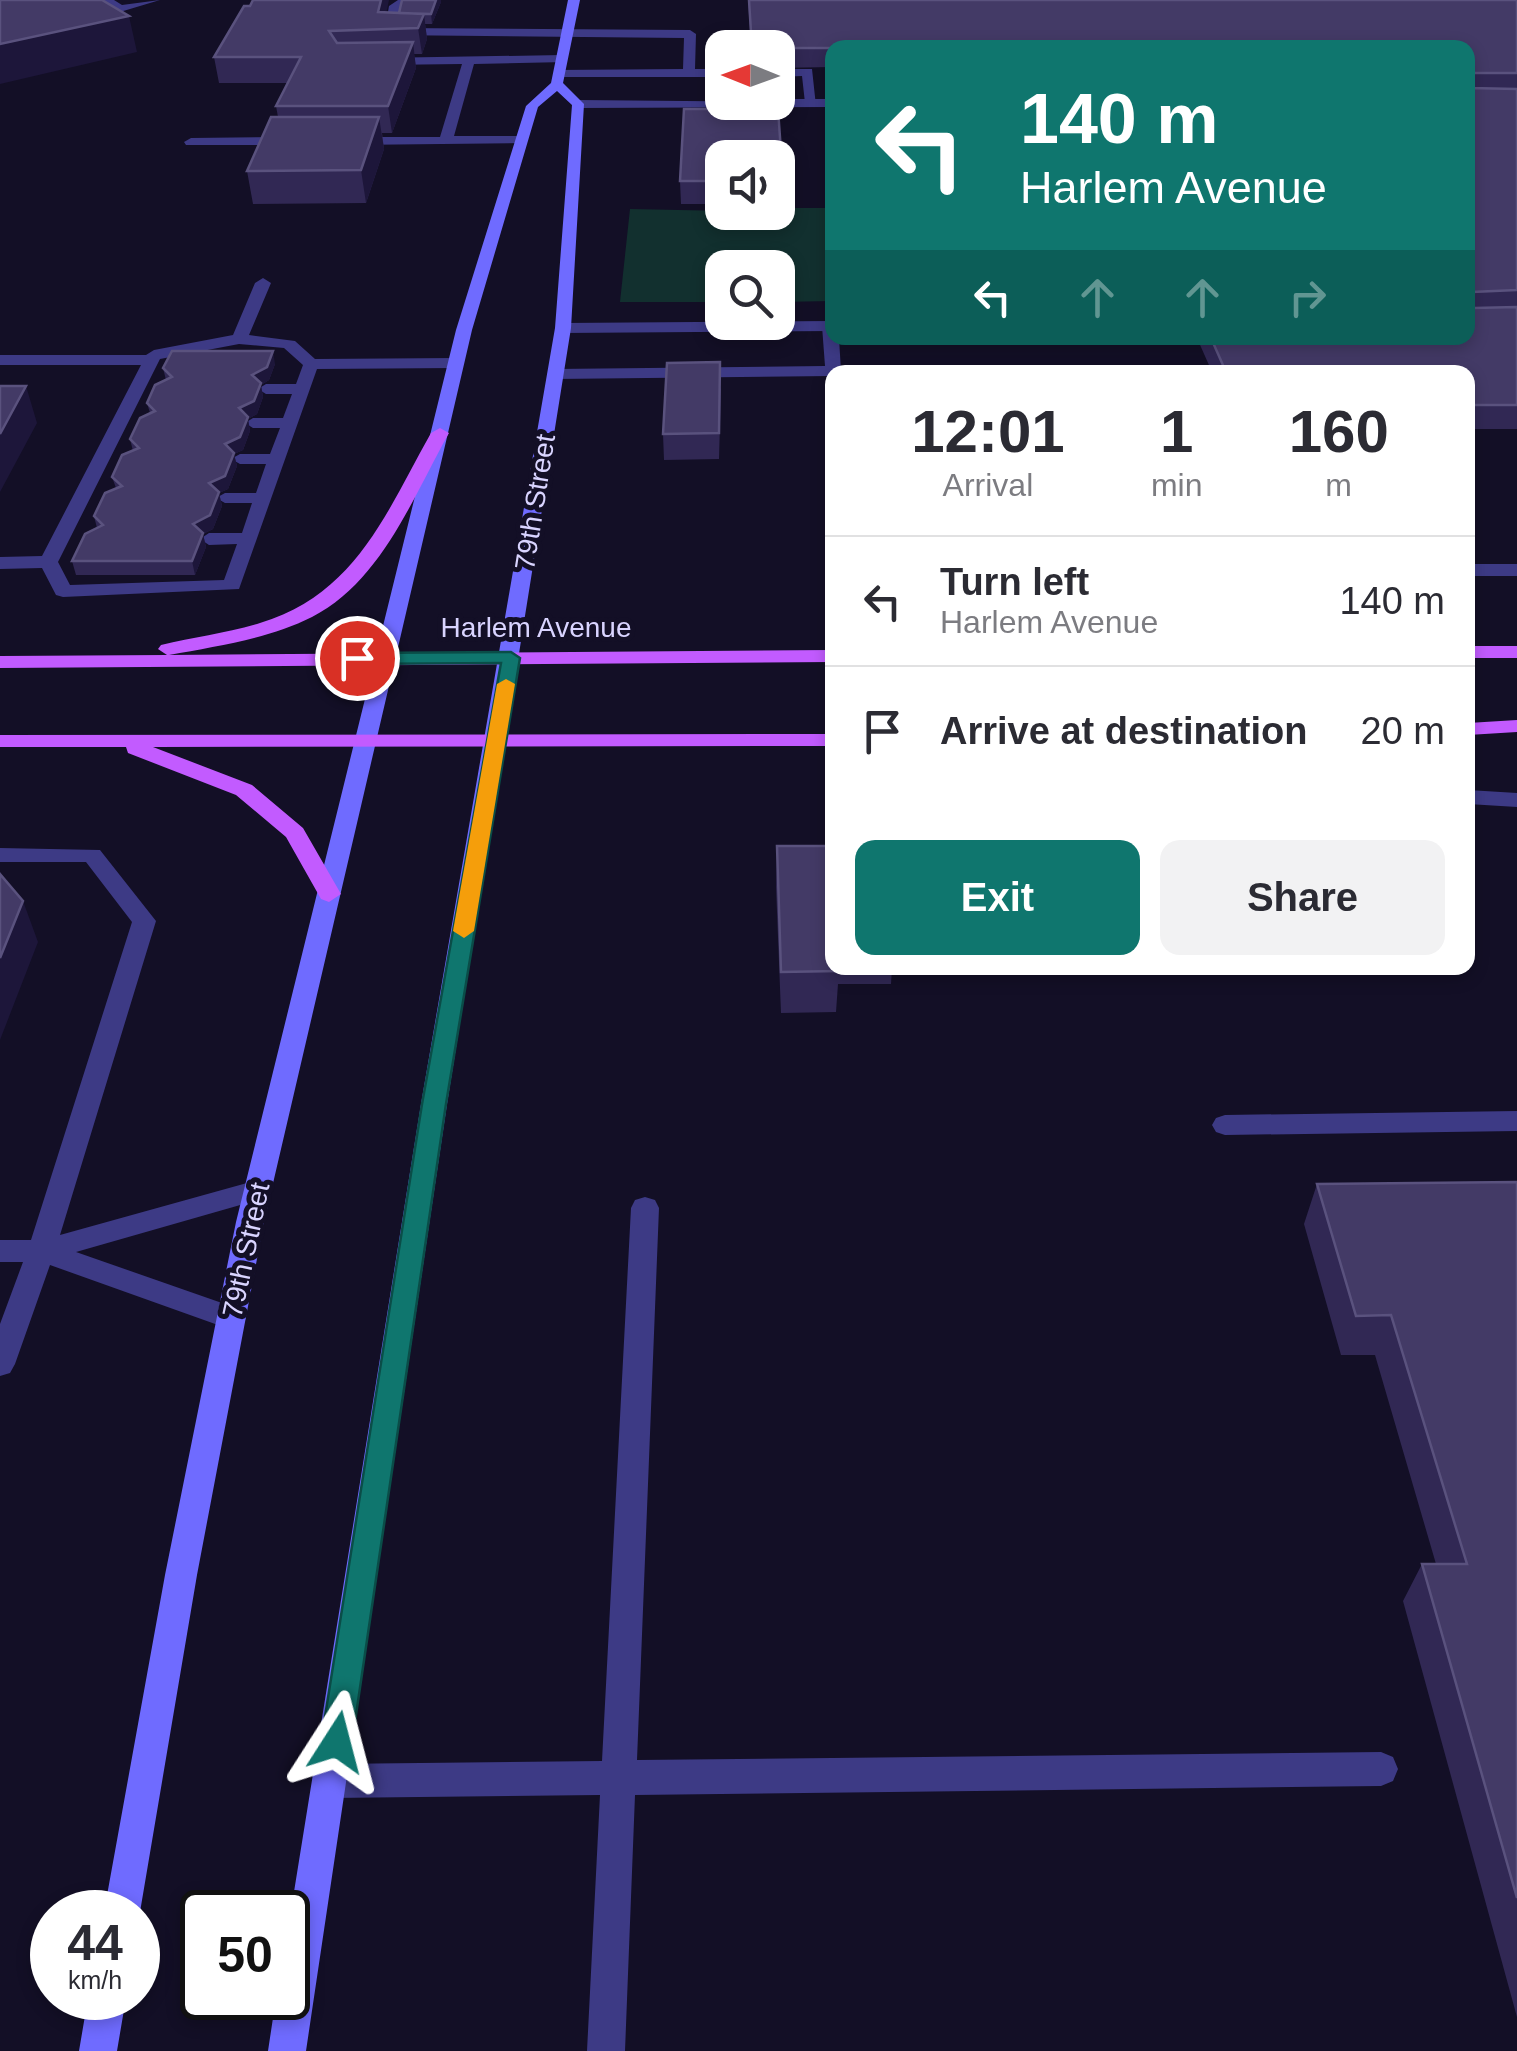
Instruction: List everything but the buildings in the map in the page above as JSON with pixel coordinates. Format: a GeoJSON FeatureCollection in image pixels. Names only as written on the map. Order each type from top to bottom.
{"type":"FeatureCollection","features":[{"type":"Feature","properties":{"kind":"main road","name":"79th Street"},"geometry":{"type":"LineString","coordinates":[[126,1890],[181,1575],[258,1190],[456,363],[532,106],[558,78],[574,0]]}},
{"type":"Feature","properties":{"kind":"main road"},"geometry":{"type":"LineString","coordinates":[[558,78],[578,104]]}},
{"type":"Feature","properties":{"kind":"main road","name":"79th Street"},"geometry":{"type":"LineString","coordinates":[[287,2051],[434,1104],[563,328],[578,104]]}},
{"type":"Feature","properties":{"kind":"main road"},"geometry":{"type":"LineString","coordinates":[[110,661],[290,620],[321,603],[354,574],[440,433]]}},
{"type":"Feature","properties":{"kind":"main road"},"geometry":{"type":"LineString","coordinates":[[1475,652],[1517,652]]}},
{"type":"Feature","properties":{"kind":"main road","name":"Harlem Avenue"},"geometry":{"type":"LineString","coordinates":[[0,662],[825,656]]}},
{"type":"Feature","properties":{"kind":"main road"},"geometry":{"type":"LineString","coordinates":[[1475,728],[1517,726]]}},
{"type":"Feature","properties":{"kind":"main road"},"geometry":{"type":"LineString","coordinates":[[0,741],[825,740]]}},
{"type":"Feature","properties":{"kind":"main road"},"geometry":{"type":"LineString","coordinates":[[117,741],[244,790],[295,833],[329,894]]}},
{"type":"Feature","properties":{"kind":"main road"},"geometry":{"type":"LineString","coordinates":[[98,2051],[103,2020]]}},
{"type":"Feature","properties":{"kind":"street"},"geometry":{"type":"LineString","coordinates":[[106,0],[120,8],[154,0]]}},
{"type":"Feature","properties":{"kind":"street"},"geometry":{"type":"LineString","coordinates":[[408,0],[396,6],[388,32],[690,34],[689,73]]}},
{"type":"Feature","properties":{"kind":"street"},"geometry":{"type":"LineString","coordinates":[[359,61],[562,59]]}},
{"type":"Feature","properties":{"kind":"street"},"geometry":{"type":"LineString","coordinates":[[446,140],[468,60]]}},
{"type":"Feature","properties":{"kind":"street"},"geometry":{"type":"LineString","coordinates":[[795,72],[808,72],[811,103]]}},
{"type":"Feature","properties":{"kind":"street"},"geometry":{"type":"LineString","coordinates":[[558,78],[705,73]]}},
{"type":"Feature","properties":{"kind":"street"},"geometry":{"type":"LineString","coordinates":[[578,104],[825,103]]}},
{"type":"Feature","properties":{"kind":"street"},"geometry":{"type":"LineString","coordinates":[[328,141],[522,140]]}},
{"type":"Feature","properties":{"kind":"street"},"geometry":{"type":"LineString","coordinates":[[191,142],[308,141]]}},
{"type":"Feature","properties":{"kind":"street"},"geometry":{"type":"LineString","coordinates":[[239,339],[263,283]]}},
{"type":"Feature","properties":{"kind":"street"},"geometry":{"type":"LineString","coordinates":[[563,328],[825,326]]}},
{"type":"Feature","properties":{"kind":"street"},"geometry":{"type":"LineString","coordinates":[[0,563],[49,562],[69,538],[90,498],[100,460],[154,355],[239,339],[290,344],[311,364],[456,363]]}},
{"type":"Feature","properties":{"kind":"street"},"geometry":{"type":"LineString","coordinates":[[0,360],[151,360]]}},
{"type":"Feature","properties":{"kind":"street"},"geometry":{"type":"LineString","coordinates":[[49,562],[64,591],[232,584],[311,364]]}},
{"type":"Feature","properties":{"kind":"street"},"geometry":{"type":"LineString","coordinates":[[556,374],[618,373],[648,384],[798,382],[825,374]]}},
{"type":"Feature","properties":{"kind":"street"},"geometry":{"type":"LineString","coordinates":[[136,390],[162,389]]}},
{"type":"Feature","properties":{"kind":"street"},"geometry":{"type":"LineString","coordinates":[[266,389],[302,389]]}},
{"type":"Feature","properties":{"kind":"street"},"geometry":{"type":"LineString","coordinates":[[120,423],[147,423]]}},
{"type":"Feature","properties":{"kind":"street"},"geometry":{"type":"LineString","coordinates":[[254,423],[290,424]]}},
{"type":"Feature","properties":{"kind":"street"},"geometry":{"type":"LineString","coordinates":[[240,459],[277,459]]}},
{"type":"Feature","properties":{"kind":"street"},"geometry":{"type":"LineString","coordinates":[[100,460],[130,460]]}},
{"type":"Feature","properties":{"kind":"street"},"geometry":{"type":"LineString","coordinates":[[225,498],[263,498]]}},
{"type":"Feature","properties":{"kind":"street"},"geometry":{"type":"LineString","coordinates":[[209,538],[248,538]]}},
{"type":"Feature","properties":{"kind":"street"},"geometry":{"type":"LineString","coordinates":[[1475,570],[1517,570]]}},
{"type":"Feature","properties":{"kind":"street"},"geometry":{"type":"LineString","coordinates":[[1475,798],[1517,800]]}},
{"type":"Feature","properties":{"kind":"street"},"geometry":{"type":"LineString","coordinates":[[0,855],[92,855],[144,921],[41,1251],[0,1364]]}},
{"type":"Feature","properties":{"kind":"street"},"geometry":{"type":"LineString","coordinates":[[1225,1125],[1517,1121]]}},
{"type":"Feature","properties":{"kind":"street"},"geometry":{"type":"LineString","coordinates":[[0,1251],[41,1251],[258,1190]]}},
{"type":"Feature","properties":{"kind":"street"},"geometry":{"type":"LineString","coordinates":[[606,2051],[645,1208]]}},
{"type":"Feature","properties":{"kind":"street"},"geometry":{"type":"LineString","coordinates":[[41,1251],[232,1318]]}},
{"type":"Feature","properties":{"kind":"street"},"geometry":{"type":"LineString","coordinates":[[330,1781],[1381,1769]]}},
{"type":"Feature","properties":{"kind":"green space"},"geometry":{"type":"Polygon","coordinates":[[[795,208],[825,208],[825,301],[795,302],[795,250],[705,250],[705,302],[620,302],[630,209],[705,211],[705,230],[795,230],[795,208]]]}},
{"type":"Feature","properties":{"kind":"slow traffic"},"geometry":{"type":"LineString","coordinates":[[464,931],[506,684]]}},
{"type":"Feature","properties":{"kind":"route"},"geometry":{"type":"LineString","coordinates":[[337,1742],[434,1104],[511,658],[357,658]]}}]}
